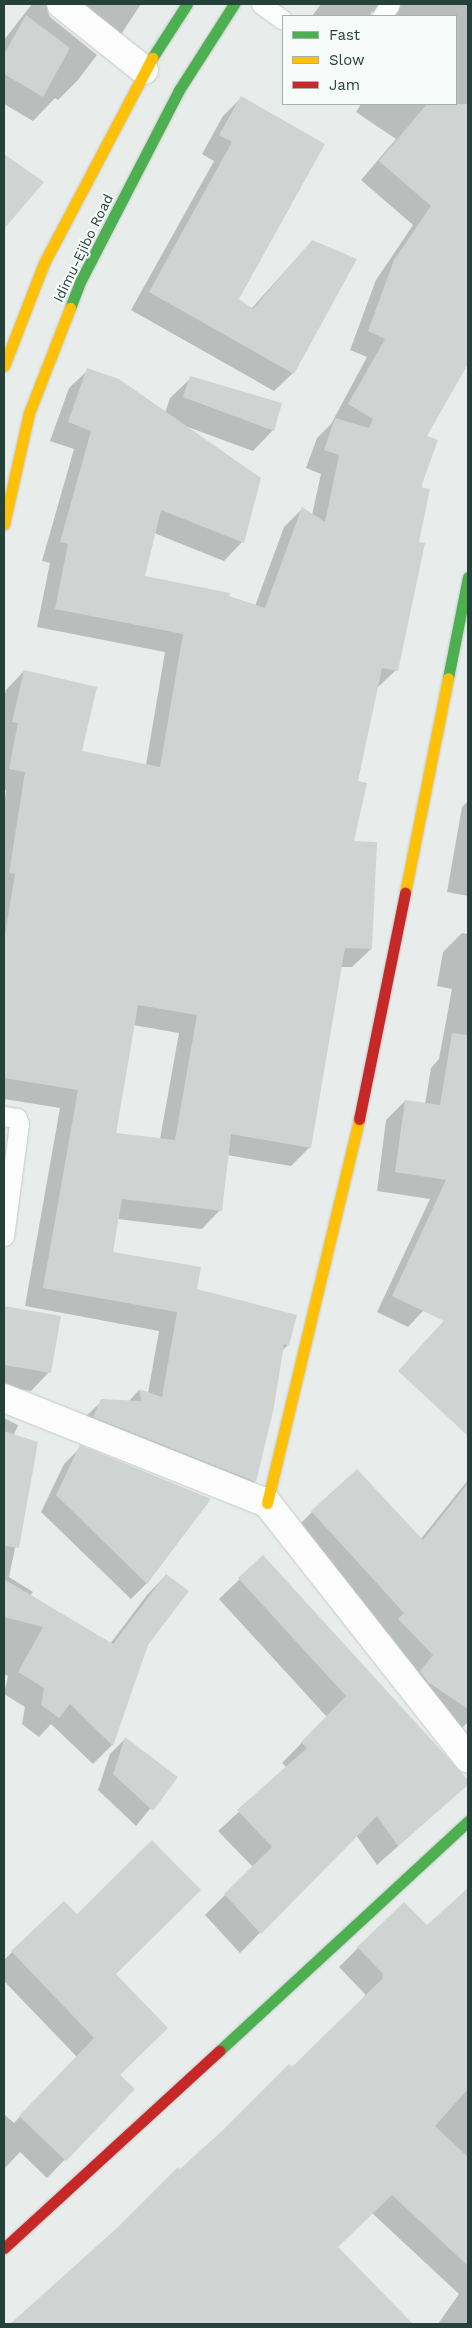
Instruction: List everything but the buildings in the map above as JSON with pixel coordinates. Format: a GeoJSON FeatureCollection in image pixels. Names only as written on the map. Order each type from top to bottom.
{"type":"FeatureCollection","features":[{"type":"Feature","properties":{"kind":"street"},"geometry":{"type":"LineString","coordinates":[[61,4],[144,70]]}},
{"type":"Feature","properties":{"kind":"street","name":"Idimu-Ejibo Road"},"geometry":{"type":"LineString","coordinates":[[4,366],[44,263],[144,70],[187,4]]}},
{"type":"Feature","properties":{"kind":"street","name":"Idimu-Ejibo Road"},"geometry":{"type":"LineString","coordinates":[[4,524],[29,413],[81,280],[179,90],[234,4]]}},
{"type":"Feature","properties":{"kind":"street"},"geometry":{"type":"LineString","coordinates":[[267,1503],[353,1151],[468,577]]}},
{"type":"Feature","properties":{"kind":"street"},"geometry":{"type":"LineString","coordinates":[[4,1398],[267,1503],[468,1758]]}},
{"type":"Feature","properties":{"kind":"street"},"geometry":{"type":"LineString","coordinates":[[4,2248],[468,1821]]}},
{"type":"Feature","properties":{"kind":"lane"},"geometry":{"type":"LineString","coordinates":[[383,15],[390,4]]}},
{"type":"Feature","properties":{"kind":"lane"},"geometry":{"type":"LineString","coordinates":[[4,1116],[17,1118],[19,1124],[4,1236]]}},
{"type":"Feature","properties":{"kind":"traffic: fast"},"geometry":{"type":"LineString","coordinates":[[152,58],[187,4]]}},
{"type":"Feature","properties":{"kind":"traffic: fast"},"geometry":{"type":"LineString","coordinates":[[70,308],[81,280],[179,90],[234,4]]}},
{"type":"Feature","properties":{"kind":"traffic: fast"},"geometry":{"type":"LineString","coordinates":[[448,678],[468,577]]}},
{"type":"Feature","properties":{"kind":"traffic: fast"},"geometry":{"type":"LineString","coordinates":[[219,2051],[468,1821]]}},
{"type":"Feature","properties":{"kind":"traffic: slow"},"geometry":{"type":"LineString","coordinates":[[4,366],[44,263],[152,58]]}},
{"type":"Feature","properties":{"kind":"traffic: slow"},"geometry":{"type":"LineString","coordinates":[[4,524],[29,413],[70,308]]}},
{"type":"Feature","properties":{"kind":"traffic: slow"},"geometry":{"type":"LineString","coordinates":[[405,893],[448,678]]}},
{"type":"Feature","properties":{"kind":"traffic: slow"},"geometry":{"type":"LineString","coordinates":[[267,1503],[359,1119]]}},
{"type":"Feature","properties":{"kind":"traffic: jam"},"geometry":{"type":"LineString","coordinates":[[359,1119],[405,893]]}},
{"type":"Feature","properties":{"kind":"traffic: jam"},"geometry":{"type":"LineString","coordinates":[[4,2248],[219,2051]]}}]}
